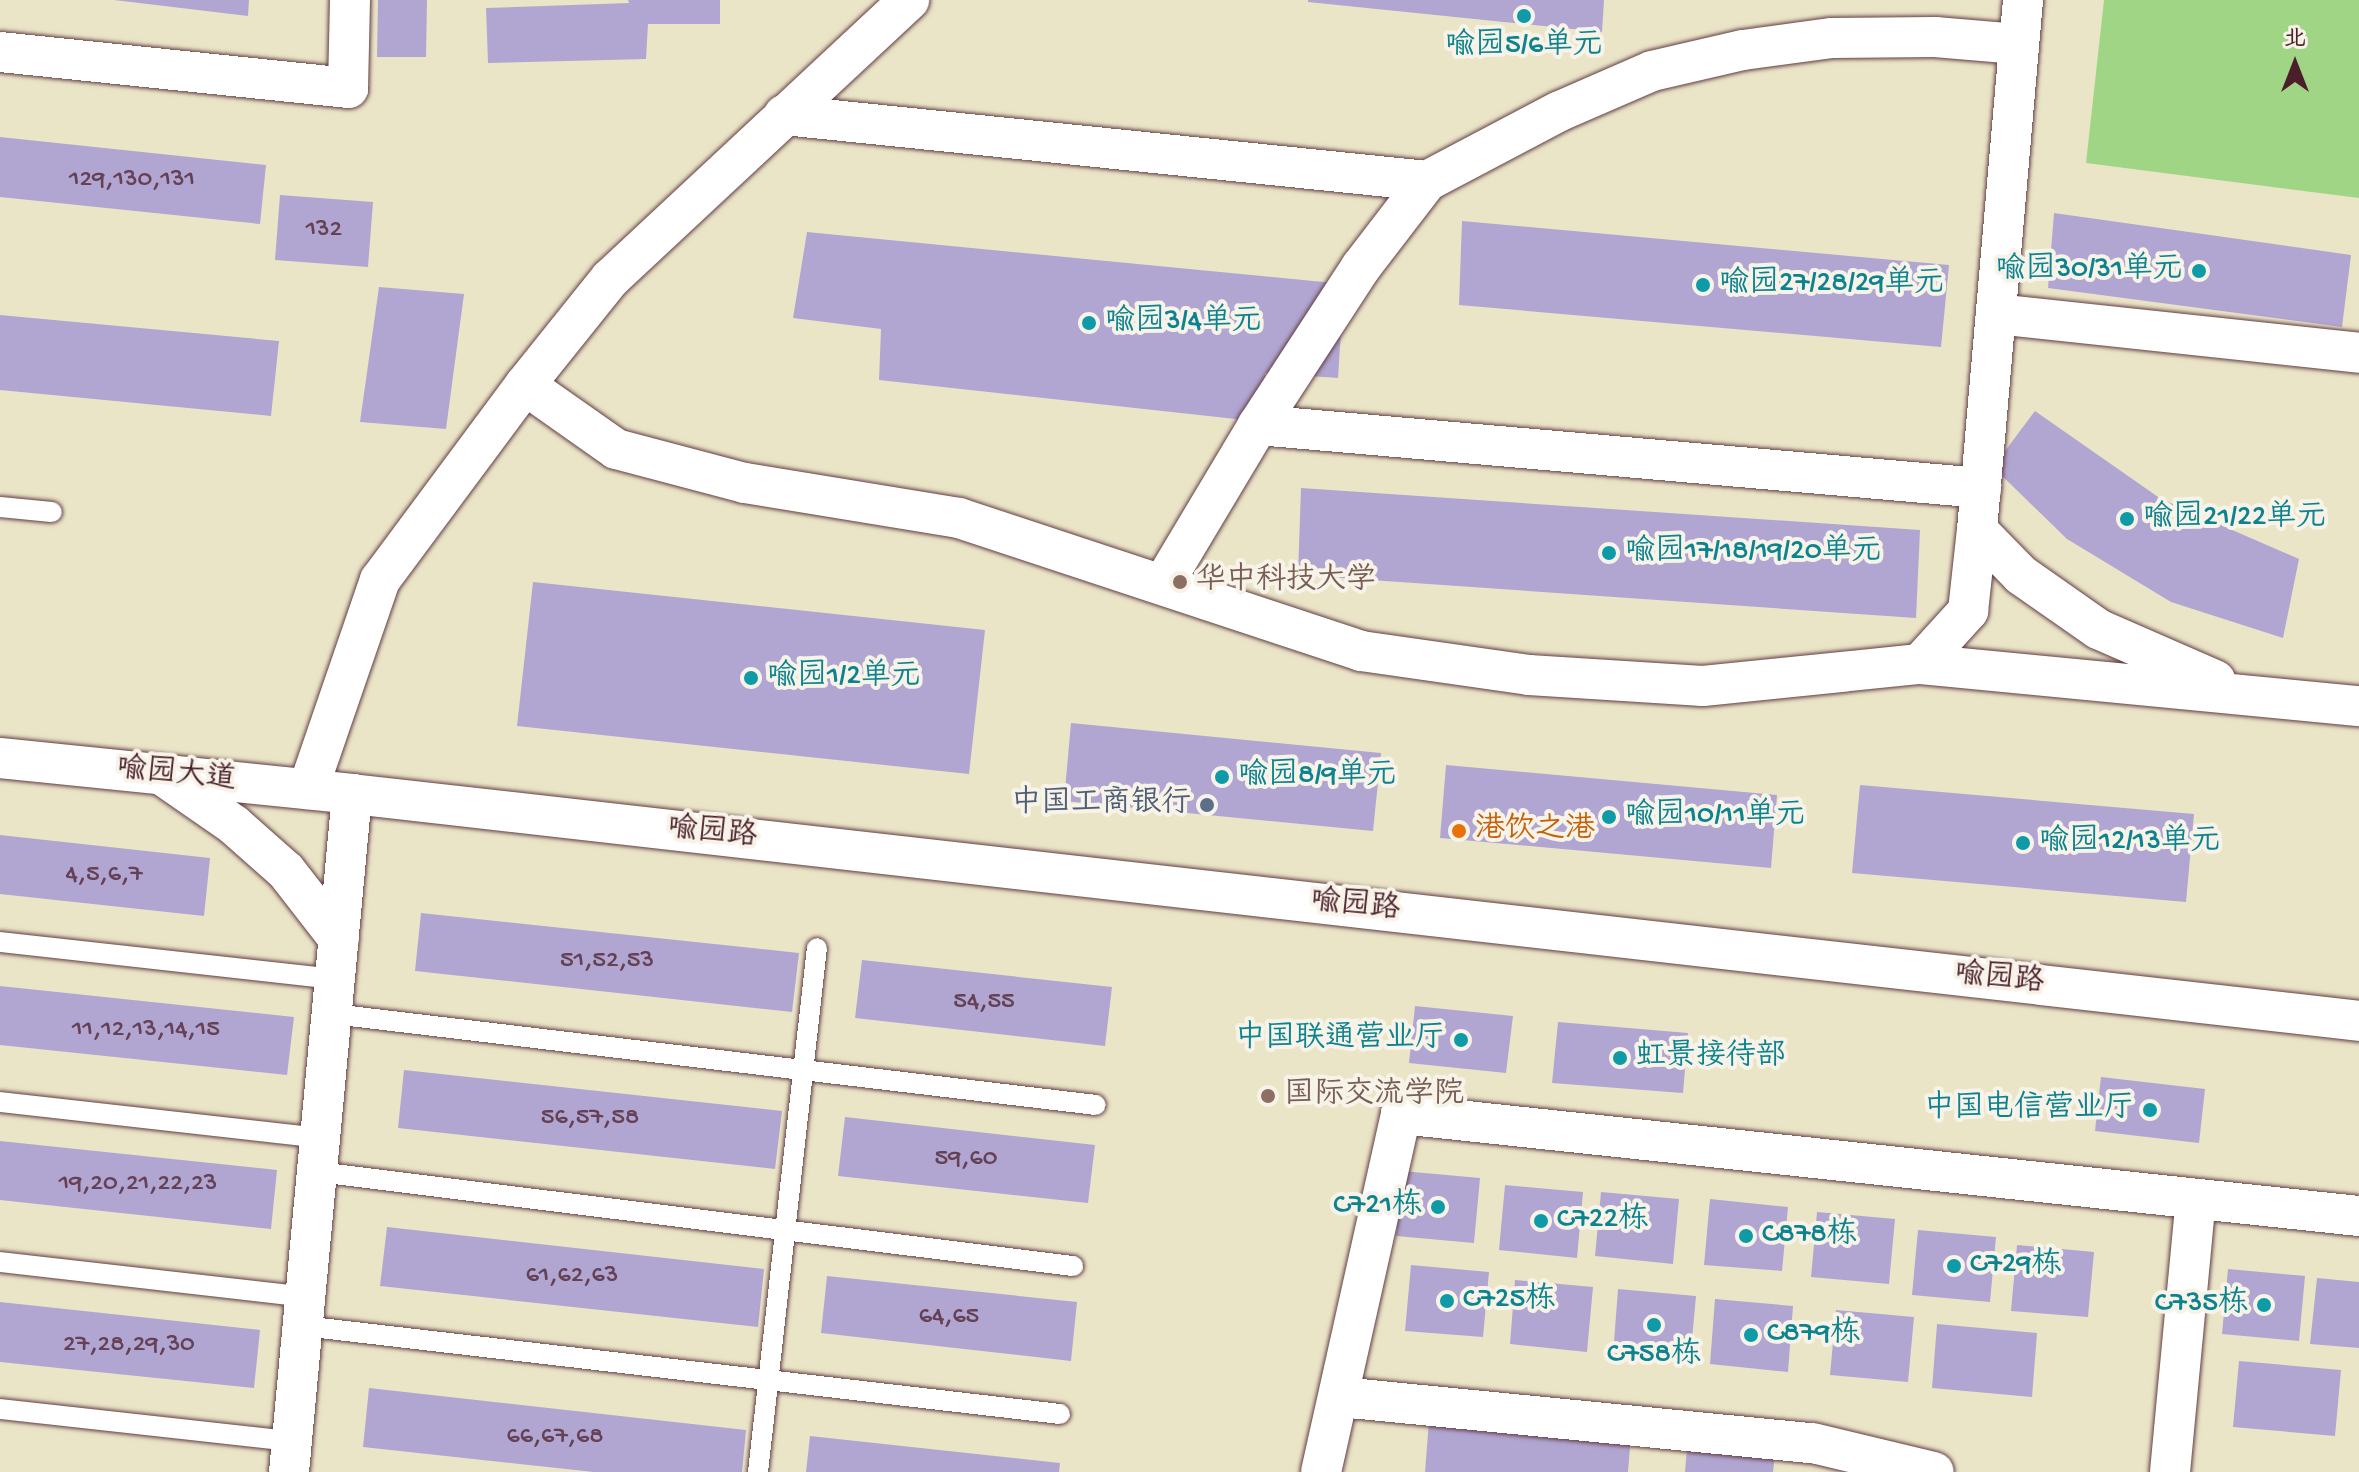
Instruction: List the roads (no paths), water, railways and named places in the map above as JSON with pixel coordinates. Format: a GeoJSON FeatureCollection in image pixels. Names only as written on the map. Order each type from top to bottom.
{"type":"FeatureCollection","features":[{"type":"Feature","properties":{"kind":"street"},"geometry":{"type":"LineString","coordinates":[[0,52],[348,88],[350,0]]}},
{"type":"Feature","properties":{"kind":"street"},"geometry":{"type":"LineString","coordinates":[[308,789],[380,580],[525,385],[610,279],[909,0]]}},
{"type":"Feature","properties":{"kind":"street"},"geometry":{"type":"LineString","coordinates":[[1920,664],[1968,611],[2023,0]]}},
{"type":"Feature","properties":{"kind":"street"},"geometry":{"type":"LineString","coordinates":[[1163,584],[1258,425],[1361,267],[1427,181],[1560,111],[1652,71],[1743,50],[1832,38],[1935,37],[2018,44]]}},
{"type":"Feature","properties":{"kind":"street"},"geometry":{"type":"LineString","coordinates":[[784,115],[1427,181]]}},
{"type":"Feature","properties":{"kind":"street"},"geometry":{"type":"LineString","coordinates":[[1996,314],[2359,353]]}},
{"type":"Feature","properties":{"kind":"street"},"geometry":{"type":"LineString","coordinates":[[525,385],[616,449],[745,483],[959,518],[1361,651],[1529,675],[1703,686],[1920,664],[2359,706]]}},
{"type":"Feature","properties":{"kind":"street"},"geometry":{"type":"LineString","coordinates":[[1258,425],[1981,488]]}},
{"type":"Feature","properties":{"kind":"street"},"geometry":{"type":"LineString","coordinates":[[1977,530],[2021,575],[2098,629],[2248,694]]}},
{"type":"Feature","properties":{"kind":"street","name":"喻园大道"},"geometry":{"type":"LineString","coordinates":[[0,758],[352,794]]}},
{"type":"Feature","properties":{"kind":"street"},"geometry":{"type":"LineString","coordinates":[[162,774],[234,825],[286,871],[339,939]]}},
{"type":"Feature","properties":{"kind":"street"},"geometry":{"type":"LineString","coordinates":[[291,1457],[352,794]]}},
{"type":"Feature","properties":{"kind":"street","name":"喻园路"},"geometry":{"type":"LineString","coordinates":[[352,794],[2359,1021]]}},
{"type":"Feature","properties":{"kind":"street"},"geometry":{"type":"LineString","coordinates":[[1321,1472],[1401,1114],[2359,1216]]}},
{"type":"Feature","properties":{"kind":"street"},"geometry":{"type":"LineString","coordinates":[[2170,1472],[2196,1199]]}},
{"type":"Feature","properties":{"kind":"street"},"geometry":{"type":"LineString","coordinates":[[1340,1397],[1813,1443],[1922,1471]]}},
{"type":"Feature","properties":{"kind":"lane"},"geometry":{"type":"LineString","coordinates":[[0,507],[52,512]]}},
{"type":"Feature","properties":{"kind":"lane"},"geometry":{"type":"LineString","coordinates":[[0,942],[804,1070],[1096,1105]]}},
{"type":"Feature","properties":{"kind":"lane"},"geometry":{"type":"LineString","coordinates":[[758,1472],[817,948]]}},
{"type":"Feature","properties":{"kind":"lane"},"geometry":{"type":"LineString","coordinates":[[0,1102],[786,1230],[1073,1266]]}},
{"type":"Feature","properties":{"kind":"lane"},"geometry":{"type":"LineString","coordinates":[[0,1262],[768,1381],[1060,1414]]}},
{"type":"Feature","properties":{"kind":"lane"},"geometry":{"type":"LineString","coordinates":[[0,1409],[291,1457]]}},
{"type":"Feature","properties":{"kind":"place","name":"喻园5/6单元"},"geometry":{"type":"Point","coordinates":[1524,16]}},
{"type":"Feature","properties":{"kind":"place","name":"喻园30/31单元"},"geometry":{"type":"Point","coordinates":[2199,271]}},
{"type":"Feature","properties":{"kind":"place","name":"喻园27/28/29单元"},"geometry":{"type":"Point","coordinates":[1703,285]}},
{"type":"Feature","properties":{"kind":"place","name":"喻园3/4单元"},"geometry":{"type":"Point","coordinates":[1089,323]}},
{"type":"Feature","properties":{"kind":"place","name":"喻园21/22单元"},"geometry":{"type":"Point","coordinates":[2127,519]}},
{"type":"Feature","properties":{"kind":"place","name":"喻园17/18/19/20单元"},"geometry":{"type":"Point","coordinates":[1609,553]}},
{"type":"Feature","properties":{"kind":"place","name":"华中科技大学"},"geometry":{"type":"Point","coordinates":[1180,582]}},
{"type":"Feature","properties":{"kind":"place","name":"喻园1/2单元"},"geometry":{"type":"Point","coordinates":[751,678]}},
{"type":"Feature","properties":{"kind":"place","name":"喻园8/9单元"},"geometry":{"type":"Point","coordinates":[1222,777]}},
{"type":"Feature","properties":{"kind":"place","name":"中国工商银行"},"geometry":{"type":"Point","coordinates":[1207,805]}},
{"type":"Feature","properties":{"kind":"place","name":"喻园10/11单元"},"geometry":{"type":"Point","coordinates":[1609,817]}},
{"type":"Feature","properties":{"kind":"place","name":"港饮之港"},"geometry":{"type":"Point","coordinates":[1459,831]}},
{"type":"Feature","properties":{"kind":"place","name":"喻园12/13单元"},"geometry":{"type":"Point","coordinates":[2023,843]}},
{"type":"Feature","properties":{"kind":"place","name":"中国联通营业厅"},"geometry":{"type":"Point","coordinates":[1461,1040]}},
{"type":"Feature","properties":{"kind":"place","name":"虹景接待部"},"geometry":{"type":"Point","coordinates":[1620,1058]}},
{"type":"Feature","properties":{"kind":"place","name":"国际交流学院"},"geometry":{"type":"Point","coordinates":[1268,1096]}},
{"type":"Feature","properties":{"kind":"place","name":"中国电信营业厅"},"geometry":{"type":"Point","coordinates":[2150,1110]}},
{"type":"Feature","properties":{"kind":"place","name":"C721栋"},"geometry":{"type":"Point","coordinates":[1438,1207]}},
{"type":"Feature","properties":{"kind":"place","name":"C722栋"},"geometry":{"type":"Point","coordinates":[1541,1221]}},
{"type":"Feature","properties":{"kind":"place","name":"C878栋"},"geometry":{"type":"Point","coordinates":[1746,1236]}},
{"type":"Feature","properties":{"kind":"place","name":"C729栋"},"geometry":{"type":"Point","coordinates":[1954,1266]}},
{"type":"Feature","properties":{"kind":"place","name":"C725栋"},"geometry":{"type":"Point","coordinates":[1447,1301]}},
{"type":"Feature","properties":{"kind":"place","name":"C735栋"},"geometry":{"type":"Point","coordinates":[2264,1305]}},
{"type":"Feature","properties":{"kind":"place","name":"C758栋"},"geometry":{"type":"Point","coordinates":[1654,1325]}},
{"type":"Feature","properties":{"kind":"place","name":"C879栋"},"geometry":{"type":"Point","coordinates":[1751,1335]}}]}
